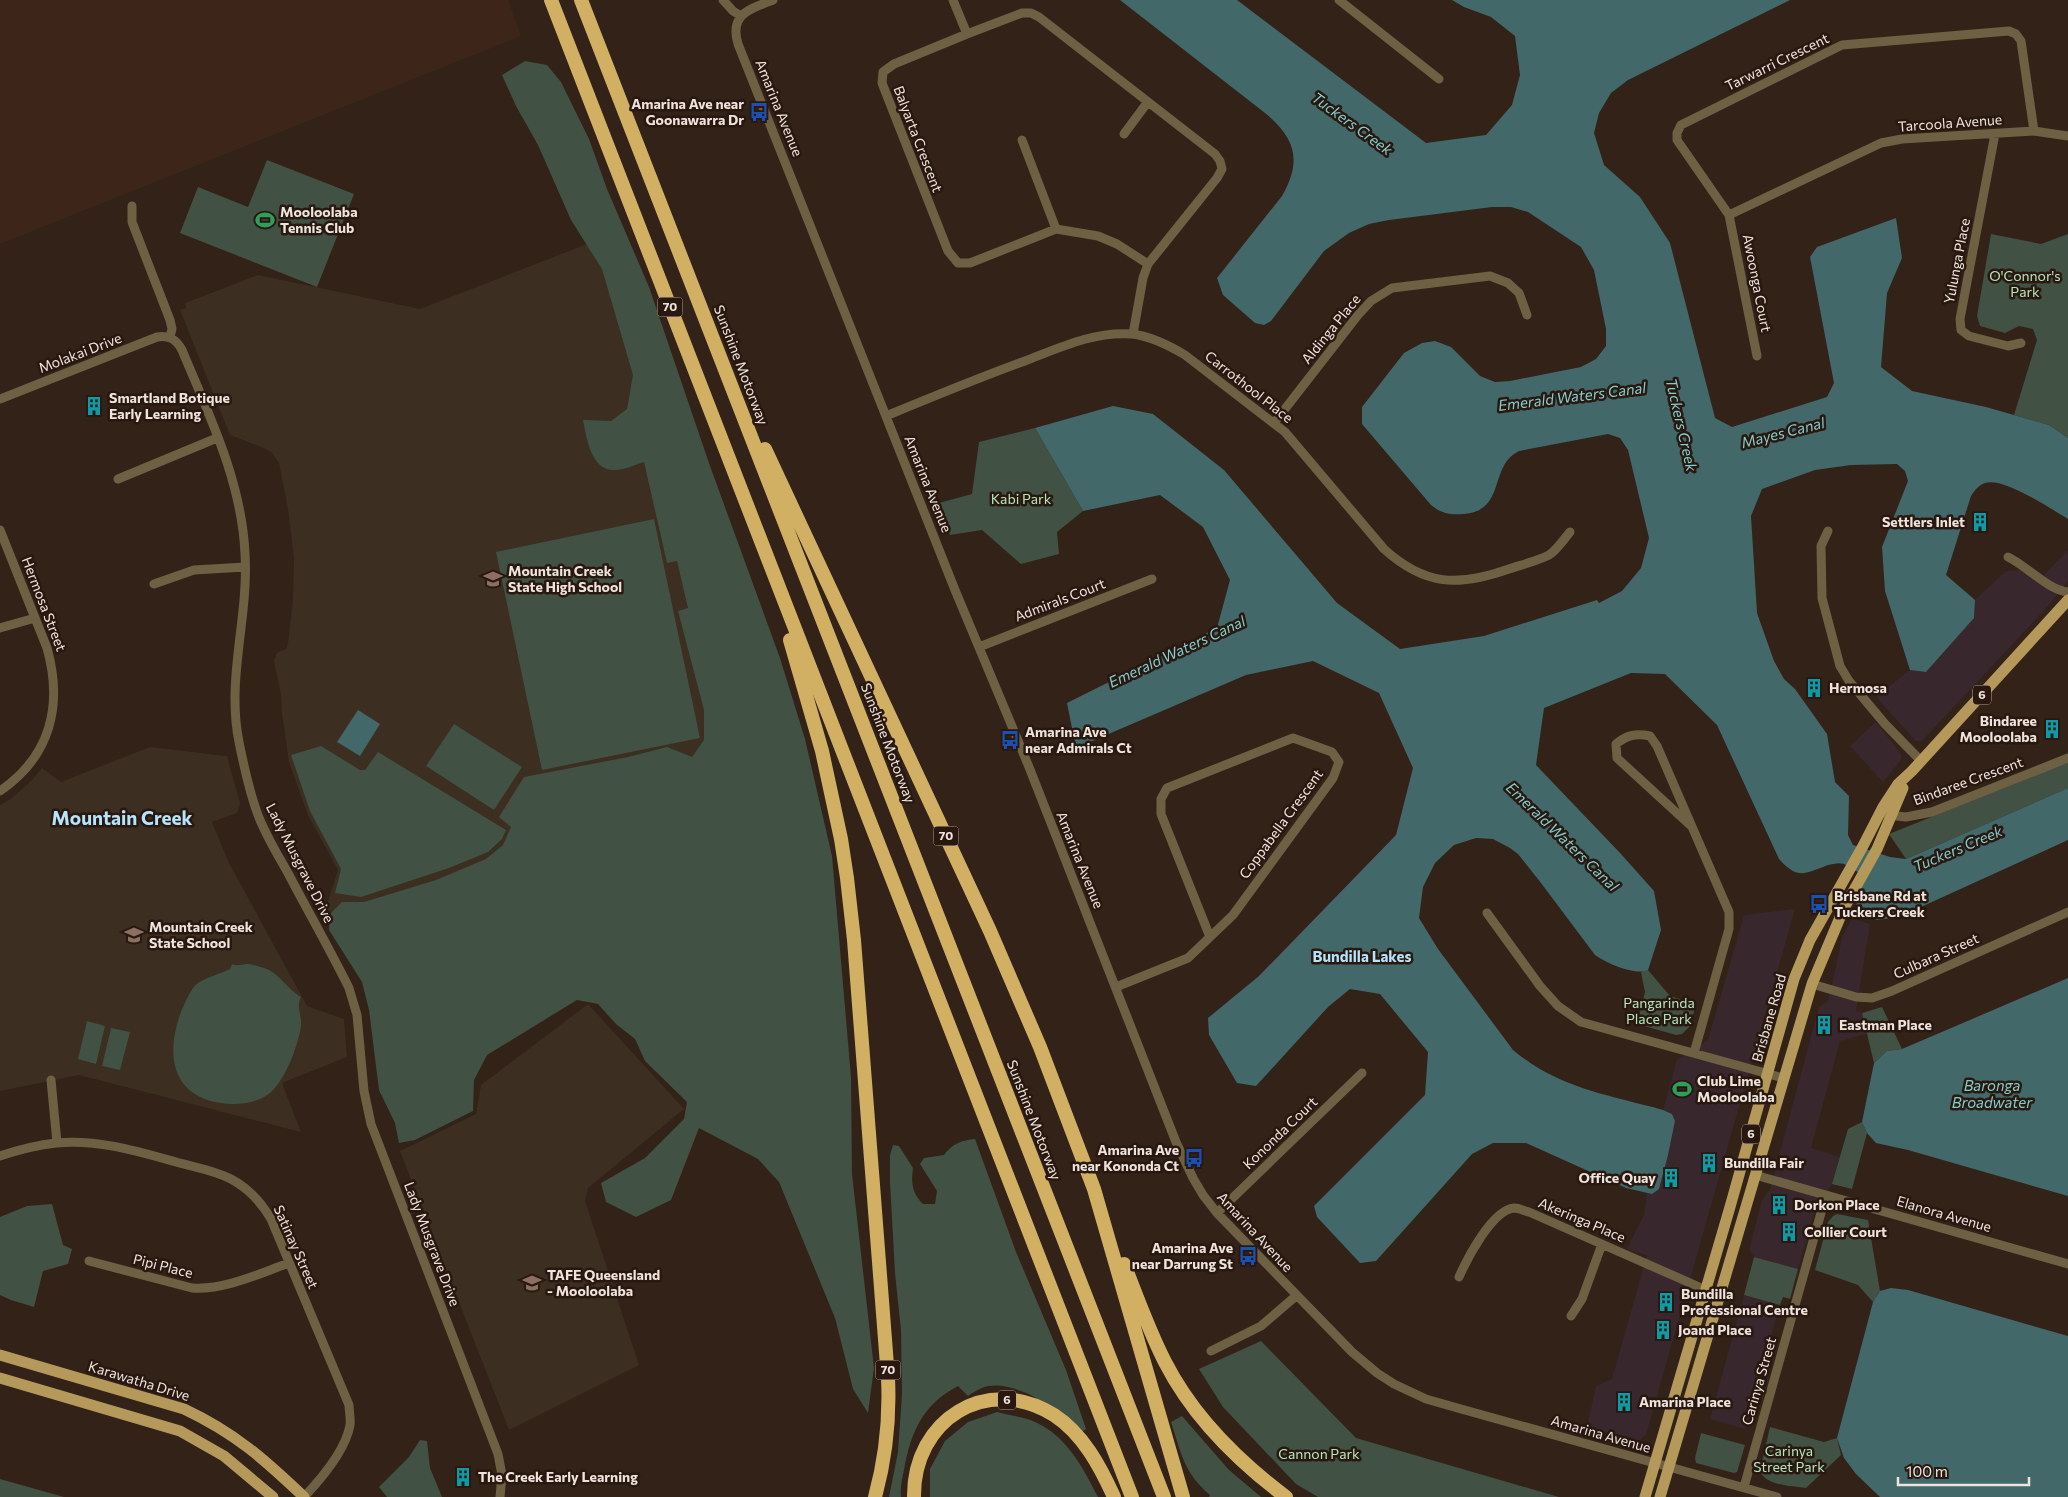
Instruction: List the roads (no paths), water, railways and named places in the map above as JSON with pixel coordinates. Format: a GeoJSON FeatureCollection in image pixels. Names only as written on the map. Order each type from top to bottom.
{"type":"FeatureCollection","features":[{"type":"Feature","properties":{"kind":"highway","name":"70"},"geometry":{"type":"LineString","coordinates":[[551,0],[789,615],[787,633],[822,751],[833,797],[854,932],[888,1378],[889,1406],[886,1447],[875,1497]]}},
{"type":"Feature","properties":{"kind":"highway","name":"Sunshine Motorway"},"geometry":{"type":"LineString","coordinates":[[581,0],[1164,1497]]}},
{"type":"Feature","properties":{"kind":"highway","name":"70"},"geometry":{"type":"LineString","coordinates":[[752,439],[765,449],[1018,991],[1083,1158],[1111,1247],[1183,1497]]}},
{"type":"Feature","properties":{"kind":"highway"},"geometry":{"type":"LineString","coordinates":[[789,615],[1132,1497]]}},
{"type":"Feature","properties":{"kind":"highway"},"geometry":{"type":"LineString","coordinates":[[1111,1247],[1122,1261],[1154,1339],[1166,1364],[1182,1390],[1201,1416],[1235,1455],[1286,1497]]}},
{"type":"Feature","properties":{"kind":"highway","name":"6"},"geometry":{"type":"LineString","coordinates":[[914,1497],[915,1471],[920,1457],[938,1427],[946,1419],[967,1407],[991,1400],[1004,1399],[1017,1400],[1043,1409],[1068,1427],[1091,1453],[1114,1497]]}},
{"type":"Feature","properties":{"kind":"main road","name":"Brisbane Road"},"geometry":{"type":"LineString","coordinates":[[1645,1497],[1769,1074],[1794,979],[1810,940],[1849,872],[1882,807],[1898,784],[2068,600]]}},
{"type":"Feature","properties":{"kind":"main road","name":"Brisbane Road"},"geometry":{"type":"LineString","coordinates":[[2054,616],[2068,608]]}},
{"type":"Feature","properties":{"kind":"main road","name":"Brisbane Road"},"geometry":{"type":"LineString","coordinates":[[1660,1497],[1812,984],[1844,908],[1877,849],[1890,815],[1912,771]]}},
{"type":"Feature","properties":{"kind":"main road"},"geometry":{"type":"LineString","coordinates":[[1794,979],[1812,984]]}},
{"type":"Feature","properties":{"kind":"main road","name":"Karawatha Drive"},"geometry":{"type":"LineString","coordinates":[[0,1355],[155,1399],[191,1412],[229,1432],[245,1444],[304,1497]]}},
{"type":"Feature","properties":{"kind":"main road"},"geometry":{"type":"LineString","coordinates":[[0,1378],[180,1431],[224,1456],[273,1497]]}},
{"type":"Feature","properties":{"kind":"street"},"geometry":{"type":"LineString","coordinates":[[723,0],[733,11],[741,16],[755,7],[773,0]]}},
{"type":"Feature","properties":{"kind":"street"},"geometry":{"type":"LineString","coordinates":[[953,0],[967,34]]}},
{"type":"Feature","properties":{"kind":"street"},"geometry":{"type":"LineString","coordinates":[[1340,0],[1439,79]]}},
{"type":"Feature","properties":{"kind":"street","name":"Balyarta Crescent"},"geometry":{"type":"LineString","coordinates":[[1056,229],[970,263],[958,263],[948,251],[882,83],[884,72],[894,64],[967,34],[1022,13],[1031,13],[1039,17],[1147,103],[1215,154],[1222,169],[1217,178],[1148,264],[1143,278],[1133,334]]}},
{"type":"Feature","properties":{"kind":"street","name":"Amarina Avenue"},"geometry":{"type":"LineString","coordinates":[[741,16],[736,22],[735,30],[738,44],[1184,1159],[1203,1195],[1217,1213],[1296,1296],[1365,1364],[1382,1377],[1426,1399],[1777,1497]]}},
{"type":"Feature","properties":{"kind":"street","name":"Tarwarri Crescent"},"geometry":{"type":"LineString","coordinates":[[1729,215],[1677,140],[1677,133],[1681,125],[1842,46],[2009,31],[2016,34],[2021,41],[2034,131]]}},
{"type":"Feature","properties":{"kind":"street"},"geometry":{"type":"LineString","coordinates":[[1124,134],[1147,103]]}},
{"type":"Feature","properties":{"kind":"street","name":"Tarcoola Avenue"},"geometry":{"type":"LineString","coordinates":[[1729,215],[1881,143],[1902,139],[2034,131],[2068,136]]}},
{"type":"Feature","properties":{"kind":"street","name":"Yulunga Place"},"geometry":{"type":"LineString","coordinates":[[1994,134],[1960,319],[1961,330],[1969,336],[2008,346],[2021,343]]}},
{"type":"Feature","properties":{"kind":"street"},"geometry":{"type":"LineString","coordinates":[[1022,140],[1056,229],[1098,236],[1117,244],[1148,264]]}},
{"type":"Feature","properties":{"kind":"street"},"geometry":{"type":"LineString","coordinates":[[132,206],[132,222],[170,320],[172,329],[170,337]]}},
{"type":"Feature","properties":{"kind":"street","name":"Awoonga Court"},"geometry":{"type":"LineString","coordinates":[[1729,215],[1757,356]]}},
{"type":"Feature","properties":{"kind":"street","name":"Aldinga Place"},"geometry":{"type":"LineString","coordinates":[[1274,423],[1358,315],[1371,301],[1392,288],[1490,276],[1508,283],[1520,293],[1527,315]]}},
{"type":"Feature","properties":{"kind":"street","name":"Carrothool Place"},"geometry":{"type":"LineString","coordinates":[[886,416],[988,374],[1077,341],[1096,336],[1133,334],[1170,346],[1186,355],[1285,432],[1384,549],[1400,564],[1424,576],[1442,581],[1462,582],[1485,578],[1550,554],[1570,532]]}},
{"type":"Feature","properties":{"kind":"street","name":"Molakai Drive"},"geometry":{"type":"LineString","coordinates":[[0,399],[157,337],[170,337]]}},
{"type":"Feature","properties":{"kind":"street","name":"Lady Musgrave Drive"},"geometry":{"type":"LineString","coordinates":[[170,337],[177,342],[182,350],[217,438],[236,494],[245,554],[245,567],[236,670],[235,706],[238,739],[248,784],[267,835],[349,988],[357,1015],[364,1091],[371,1124],[498,1454],[502,1475],[500,1497]]}},
{"type":"Feature","properties":{"kind":"street"},"geometry":{"type":"LineString","coordinates":[[118,478],[217,438]]}},
{"type":"Feature","properties":{"kind":"street","name":"Hermosa Street"},"geometry":{"type":"LineString","coordinates":[[0,530],[52,666],[55,687],[53,712],[44,740],[35,756],[15,779],[0,791]]}},
{"type":"Feature","properties":{"kind":"street"},"geometry":{"type":"LineString","coordinates":[[1828,531],[1821,546],[1822,598],[1840,666],[1849,681],[1885,724],[1921,761]]}},
{"type":"Feature","properties":{"kind":"street"},"geometry":{"type":"LineString","coordinates":[[2008,557],[2021,563],[2055,589],[2068,592]]}},
{"type":"Feature","properties":{"kind":"street"},"geometry":{"type":"LineString","coordinates":[[154,584],[194,570],[245,567]]}},
{"type":"Feature","properties":{"kind":"street","name":"Admirals Court"},"geometry":{"type":"LineString","coordinates":[[979,647],[1152,579]]}},
{"type":"Feature","properties":{"kind":"street"},"geometry":{"type":"LineString","coordinates":[[2054,616],[2059,601],[2055,589]]}},
{"type":"Feature","properties":{"kind":"street"},"geometry":{"type":"LineString","coordinates":[[0,628],[35,618]]}},
{"type":"Feature","properties":{"kind":"street"},"geometry":{"type":"LineString","coordinates":[[1690,825],[1617,758],[1616,744],[1626,736],[1641,734],[1650,736],[1657,746],[1729,912],[1729,928],[1694,1053]]}},
{"type":"Feature","properties":{"kind":"street","name":"Coppabella Crescent"},"geometry":{"type":"LineString","coordinates":[[1116,987],[1188,958],[1210,937],[1233,915],[1333,778],[1339,762],[1332,752],[1293,738],[1167,788],[1161,799],[1161,814],[1210,937]]}},
{"type":"Feature","properties":{"kind":"street","name":"Bindaree Crescent"},"geometry":{"type":"LineString","coordinates":[[1876,820],[1884,815],[1906,817],[1932,812],[2068,758]]}},
{"type":"Feature","properties":{"kind":"street","name":"Culbara Street"},"geometry":{"type":"LineString","coordinates":[[1812,984],[1856,997],[1872,998],[1892,991],[2068,912]]}},
{"type":"Feature","properties":{"kind":"street"},"geometry":{"type":"LineString","coordinates":[[1488,913],[1540,986],[1558,1006],[1580,1022],[1783,1078]]}},
{"type":"Feature","properties":{"kind":"street","name":"Kononda Court"},"geometry":{"type":"LineString","coordinates":[[1217,1213],[1362,1073]]}},
{"type":"Feature","properties":{"kind":"street"},"geometry":{"type":"LineString","coordinates":[[51,1080],[58,1142]]}},
{"type":"Feature","properties":{"kind":"street","name":"Satinay Street"},"geometry":{"type":"LineString","coordinates":[[0,1156],[30,1147],[58,1142],[115,1145],[212,1171],[231,1179],[262,1204],[271,1219],[342,1384],[349,1405],[350,1425],[340,1450],[304,1497]]}},
{"type":"Feature","properties":{"kind":"street","name":"Elanora Avenue"},"geometry":{"type":"LineString","coordinates":[[1755,1175],[2068,1264]]}},
{"type":"Feature","properties":{"kind":"street","name":"Carinya Street"},"geometry":{"type":"LineString","coordinates":[[1744,1487],[1826,1195]]}},
{"type":"Feature","properties":{"kind":"street","name":"Akeringa Place"},"geometry":{"type":"LineString","coordinates":[[1459,1277],[1467,1259],[1484,1233],[1502,1213],[1513,1208],[1529,1212],[1706,1290],[1721,1294]]}},
{"type":"Feature","properties":{"kind":"street"},"geometry":{"type":"LineString","coordinates":[[1570,1316],[1582,1299],[1602,1244]]}},
{"type":"Feature","properties":{"kind":"street","name":"Pipi Place"},"geometry":{"type":"LineString","coordinates":[[89,1261],[192,1288],[204,1289],[220,1287],[289,1263]]}},
{"type":"Feature","properties":{"kind":"street"},"geometry":{"type":"LineString","coordinates":[[1211,1351],[1262,1326],[1296,1296]]}},
{"type":"Feature","properties":{"kind":"water"},"geometry":{"type":"Polygon","coordinates":[[[1120,0],[1237,0],[1426,143],[1486,135],[1512,105],[1520,75],[1515,36],[1491,17],[1464,7],[1452,0],[1790,0],[1628,80],[1611,93],[1599,113],[1594,133],[1604,165],[1640,197],[1670,243],[1715,418],[1732,427],[1827,397],[1834,383],[1810,257],[1817,247],[1896,218],[1902,258],[1887,293],[1881,367],[1912,391],[1986,407],[2049,425],[2068,438],[2068,519],[2015,489],[1993,482],[1981,485],[1971,496],[1946,575],[1975,600],[1974,618],[1926,672],[1910,670],[1885,591],[1882,547],[1908,481],[1905,471],[1897,464],[1851,465],[1815,470],[1762,489],[1751,516],[1757,613],[1774,661],[1784,679],[1795,689],[1827,734],[1835,782],[1849,796],[1848,835],[1853,845],[1890,857],[1906,859],[2068,788],[2068,840],[1899,917],[1878,920],[1855,914],[1861,874],[1840,863],[1828,865],[1807,873],[1791,870],[1786,866],[1779,859],[1717,725],[1665,674],[1631,673],[1544,708],[1536,765],[1654,891],[1661,930],[1648,970],[1628,970],[1606,962],[1595,955],[1518,854],[1493,839],[1476,838],[1454,845],[1435,863],[1423,887],[1419,918],[1438,949],[1513,1050],[1530,1063],[1566,1082],[1672,1114],[1675,1121],[1668,1155],[1659,1189],[1652,1194],[1626,1188],[1526,1143],[1493,1143],[1472,1154],[1376,1261],[1360,1263],[1317,1217],[1314,1206],[1425,1095],[1428,1052],[1380,994],[1350,989],[1328,1007],[1256,1086],[1237,1083],[1209,1035],[1208,1018],[1259,976],[1396,835],[1413,768],[1379,693],[1313,661],[1246,675],[1076,748],[1067,703],[1217,628],[1230,580],[1203,527],[1160,495],[1083,511],[1035,428],[1113,406],[1153,414],[1224,470],[1337,603],[1400,649],[1484,636],[1597,600],[1599,603],[1622,591],[1641,568],[1649,538],[1628,450],[1620,438],[1608,434],[1519,451],[1503,467],[1492,496],[1486,505],[1477,511],[1454,514],[1443,512],[1431,505],[1362,424],[1362,407],[1404,353],[1422,343],[1435,341],[1451,347],[1480,376],[1495,382],[1510,381],[1581,367],[1596,359],[1606,346],[1606,329],[1594,270],[1581,247],[1528,212],[1511,207],[1492,207],[1369,224],[1349,233],[1324,251],[1271,321],[1264,325],[1255,323],[1223,295],[1217,278],[1282,196],[1292,172],[1294,161],[1289,141],[1284,132],[1265,113],[1120,0]]]}},
{"type":"Feature","properties":{"kind":"water"},"geometry":{"type":"Polygon","coordinates":[[[358,710],[380,724],[360,756],[337,742],[358,710]]]}},
{"type":"Feature","properties":{"kind":"water","name":"Baronga Broadwater"},"geometry":{"type":"Polygon","coordinates":[[[2068,978],[2068,1196],[1908,1150],[1876,1143],[1867,1133],[1862,1122],[1874,1063],[1887,1051],[1902,1049],[2068,978]]]}},
{"type":"Feature","properties":{"kind":"water"},"geometry":{"type":"Polygon","coordinates":[[[1891,1288],[1908,1290],[2068,1336],[2068,1497],[1880,1497],[1856,1474],[1844,1458],[1837,1438],[1873,1302],[1880,1291],[1891,1288]]]}},
{"type":"Feature","properties":{"kind":"place","name":"Amarina Ave near Goonawarra Dr"},"geometry":{"type":"Point","coordinates":[759,112]}},
{"type":"Feature","properties":{"kind":"place","name":"Mooloolaba Tennis Club"},"geometry":{"type":"Point","coordinates":[265,220]}},
{"type":"Feature","properties":{"kind":"place","name":"Smartland Botique Early Learning"},"geometry":{"type":"Point","coordinates":[94,406]}},
{"type":"Feature","properties":{"kind":"place","name":"Settlers Inlet"},"geometry":{"type":"Point","coordinates":[1980,522]}},
{"type":"Feature","properties":{"kind":"place","name":"Mountain Creek State High School"},"geometry":{"type":"Point","coordinates":[493,579]}},
{"type":"Feature","properties":{"kind":"place","name":"Hermosa"},"geometry":{"type":"Point","coordinates":[1814,688]}},
{"type":"Feature","properties":{"kind":"place","name":"Bindaree Mooloolaba"},"geometry":{"type":"Point","coordinates":[2052,729]}},
{"type":"Feature","properties":{"kind":"place","name":"Amarina Ave near Admirals Ct"},"geometry":{"type":"Point","coordinates":[1010,740]}},
{"type":"Feature","properties":{"kind":"place","name":"Brisbane Rd at Tuckers Creek"},"geometry":{"type":"Point","coordinates":[1819,904]}},
{"type":"Feature","properties":{"kind":"place","name":"Mountain Creek State School"},"geometry":{"type":"Point","coordinates":[134,935]}},
{"type":"Feature","properties":{"kind":"place","name":"Eastman Place"},"geometry":{"type":"Point","coordinates":[1824,1025]}},
{"type":"Feature","properties":{"kind":"place","name":"Club Lime Mooloolaba"},"geometry":{"type":"Point","coordinates":[1682,1089]}},
{"type":"Feature","properties":{"kind":"place","name":"Amarina Ave near Kononda Ct"},"geometry":{"type":"Point","coordinates":[1194,1158]}},
{"type":"Feature","properties":{"kind":"place","name":"Bundilla Fair"},"geometry":{"type":"Point","coordinates":[1709,1163]}},
{"type":"Feature","properties":{"kind":"place","name":"Office Quay"},"geometry":{"type":"Point","coordinates":[1671,1178]}},
{"type":"Feature","properties":{"kind":"place","name":"Dorkon Place"},"geometry":{"type":"Point","coordinates":[1779,1205]}},
{"type":"Feature","properties":{"kind":"place","name":"Collier Court"},"geometry":{"type":"Point","coordinates":[1789,1232]}},
{"type":"Feature","properties":{"kind":"place","name":"Amarina Ave near Darrung St"},"geometry":{"type":"Point","coordinates":[1248,1256]}},
{"type":"Feature","properties":{"kind":"place","name":"TAFE Queensland - Mooloolaba"},"geometry":{"type":"Point","coordinates":[532,1283]}},
{"type":"Feature","properties":{"kind":"place","name":"Bundilla Professional Centre"},"geometry":{"type":"Point","coordinates":[1666,1302]}},
{"type":"Feature","properties":{"kind":"place","name":"Joand Place"},"geometry":{"type":"Point","coordinates":[1663,1330]}},
{"type":"Feature","properties":{"kind":"place","name":"Amarina Place"},"geometry":{"type":"Point","coordinates":[1624,1402]}},
{"type":"Feature","properties":{"kind":"place","name":"The Creek Early Learning"},"geometry":{"type":"Point","coordinates":[463,1477]}},
{"type":"Feature","properties":{"kind":"district","name":"Mountain Creek"},"geometry":{"type":"Point","coordinates":[122,818]}},
{"type":"Feature","properties":{"kind":"district","name":"Bundilla Lakes"},"geometry":{"type":"Point","coordinates":[1362,957]}},
{"type":"Feature","properties":{"kind":"water label","name":"Tuckers Creek"},"geometry":{"type":"Point","coordinates":[1352,124]}},
{"type":"Feature","properties":{"kind":"water label","name":"Emerald Waters Canal"},"geometry":{"type":"Point","coordinates":[1572,397]}},
{"type":"Feature","properties":{"kind":"water label","name":"Tuckers Creek"},"geometry":{"type":"Point","coordinates":[1681,425]}},
{"type":"Feature","properties":{"kind":"water label","name":"Mayes Canal"},"geometry":{"type":"Point","coordinates":[1783,433]}},
{"type":"Feature","properties":{"kind":"water label","name":"Emerald Waters Canal"},"geometry":{"type":"Point","coordinates":[1177,652]}},
{"type":"Feature","properties":{"kind":"water label","name":"Emerald Waters Canal"},"geometry":{"type":"Point","coordinates":[1562,837]}},
{"type":"Feature","properties":{"kind":"water label","name":"Tuckers Creek"},"geometry":{"type":"Point","coordinates":[1958,849]}},
{"type":"Feature","properties":{"kind":"park label","name":"O'Connor's Park"},"geometry":{"type":"Point","coordinates":[2025,284]}},
{"type":"Feature","properties":{"kind":"park label","name":"Kabi Park"},"geometry":{"type":"Point","coordinates":[1021,499]}},
{"type":"Feature","properties":{"kind":"park label","name":"Pangarinda Place Park"},"geometry":{"type":"Point","coordinates":[1659,1012]}},
{"type":"Feature","properties":{"kind":"park label","name":"Cannon Park"},"geometry":{"type":"Point","coordinates":[1319,1454]}},
{"type":"Feature","properties":{"kind":"park label","name":"Carinya Street Park"},"geometry":{"type":"Point","coordinates":[1789,1459]}}]}
